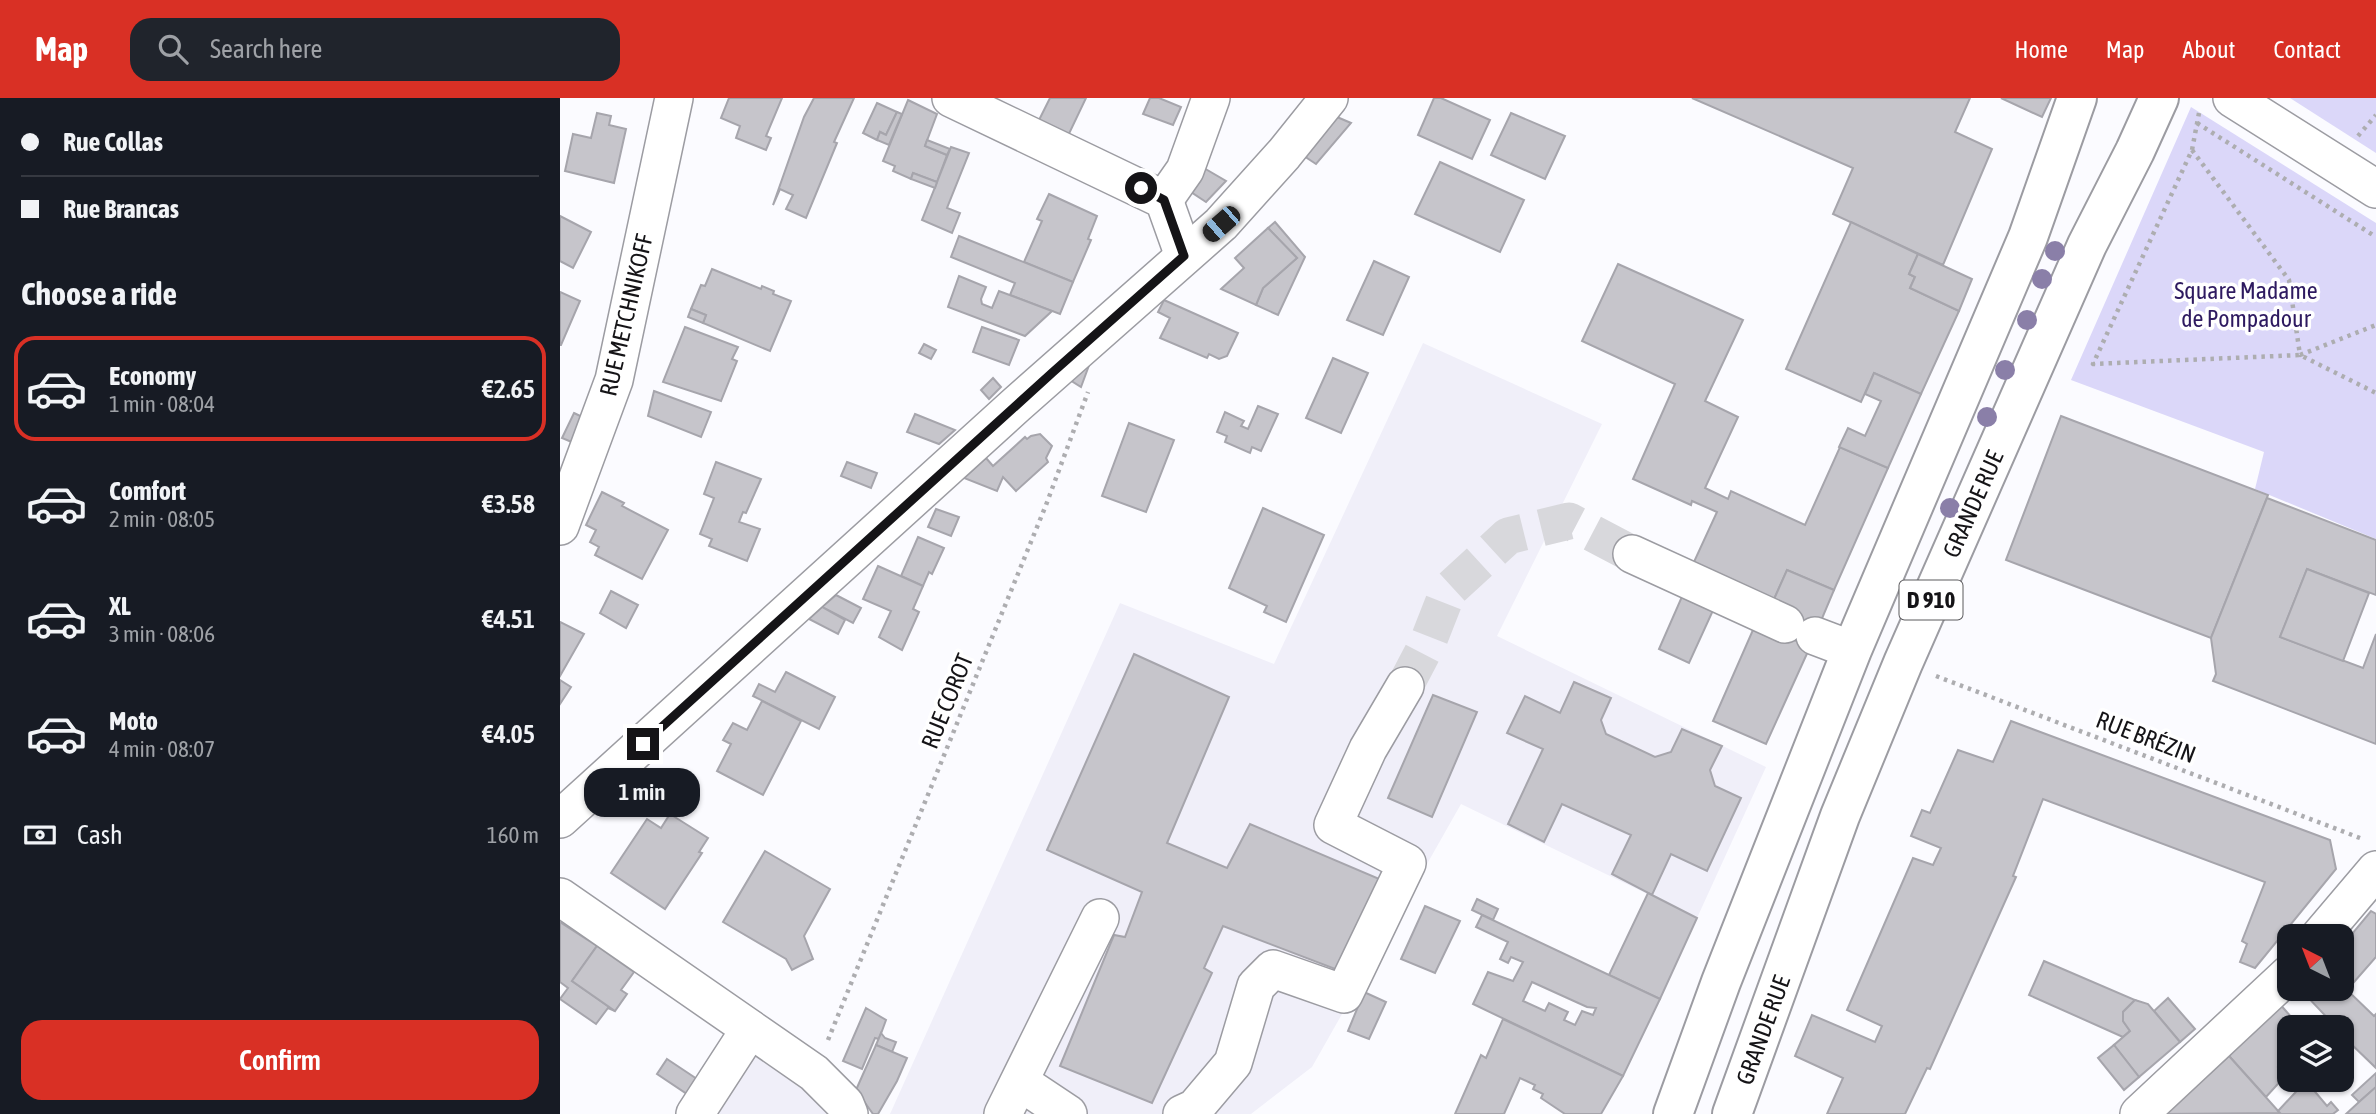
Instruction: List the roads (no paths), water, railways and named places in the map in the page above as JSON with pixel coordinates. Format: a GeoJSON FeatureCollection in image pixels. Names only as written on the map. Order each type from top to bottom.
{"type":"FeatureCollection","features":[{"type":"Feature","properties":{"kind":"main road","name":"D 910"},"geometry":{"type":"LineString","coordinates":[[1674,1114],[1721,982],[1852,650],[2028,237],[2077,98]]}},
{"type":"Feature","properties":{"kind":"main road","name":"GRANDE RUE"},"geometry":{"type":"LineString","coordinates":[[1732,1114],[1840,816],[1903,663],[2087,245],[2159,98]]}},
{"type":"Feature","properties":{"kind":"street","name":"RUE METCHNIKOFF"},"geometry":{"type":"LineString","coordinates":[[560,526],[614,380],[674,98]]}},
{"type":"Feature","properties":{"kind":"street"},"geometry":{"type":"LineString","coordinates":[[951,98],[1164,200],[1184,256]]}},
{"type":"Feature","properties":{"kind":"street"},"geometry":{"type":"LineString","coordinates":[[1164,200],[1185,170],[1211,98]]}},
{"type":"Feature","properties":{"kind":"street"},"geometry":{"type":"LineString","coordinates":[[560,820],[1091,338],[1221,224],[1284,154],[1329,98]]}},
{"type":"Feature","properties":{"kind":"street"},"geometry":{"type":"LineString","coordinates":[[2216,104],[2376,189]]}},
{"type":"Feature","properties":{"kind":"street"},"geometry":{"type":"LineString","coordinates":[[1632,554],[1800,630],[1852,650]]}},
{"type":"Feature","properties":{"kind":"street"},"geometry":{"type":"LineString","coordinates":[[1182,1114],[1195,1108],[1233,1063],[1256,986],[1273,969],[1345,994],[1407,863],[1333,825],[1368,749],[1405,685]]}},
{"type":"Feature","properties":{"kind":"street"},"geometry":{"type":"LineString","coordinates":[[2327,924],[2370,854]]}},
{"type":"Feature","properties":{"kind":"street"},"geometry":{"type":"LineString","coordinates":[[560,897],[814,1073],[845,1104],[849,1114]]}},
{"type":"Feature","properties":{"kind":"street"},"geometry":{"type":"LineString","coordinates":[[1003,1114],[1100,918]]}},
{"type":"Feature","properties":{"kind":"street"},"geometry":{"type":"LineString","coordinates":[[2139,1114],[2277,985]]}},
{"type":"Feature","properties":{"kind":"street"},"geometry":{"type":"LineString","coordinates":[[695,1114],[750,1029]]}},
{"type":"Feature","properties":{"kind":"street"},"geometry":{"type":"LineString","coordinates":[[1020,1082],[1068,1114]]}},
{"type":"Feature","properties":{"kind":"tunnel"},"geometry":{"type":"LineString","coordinates":[[1405,686],[1428,642],[1448,591],[1508,536],[1569,521],[1632,554]]}},
{"type":"Feature","properties":{"kind":"park label","name":"Square Madame de Pompadour"},"geometry":{"type":"Point","coordinates":[2246,304]}}]}
